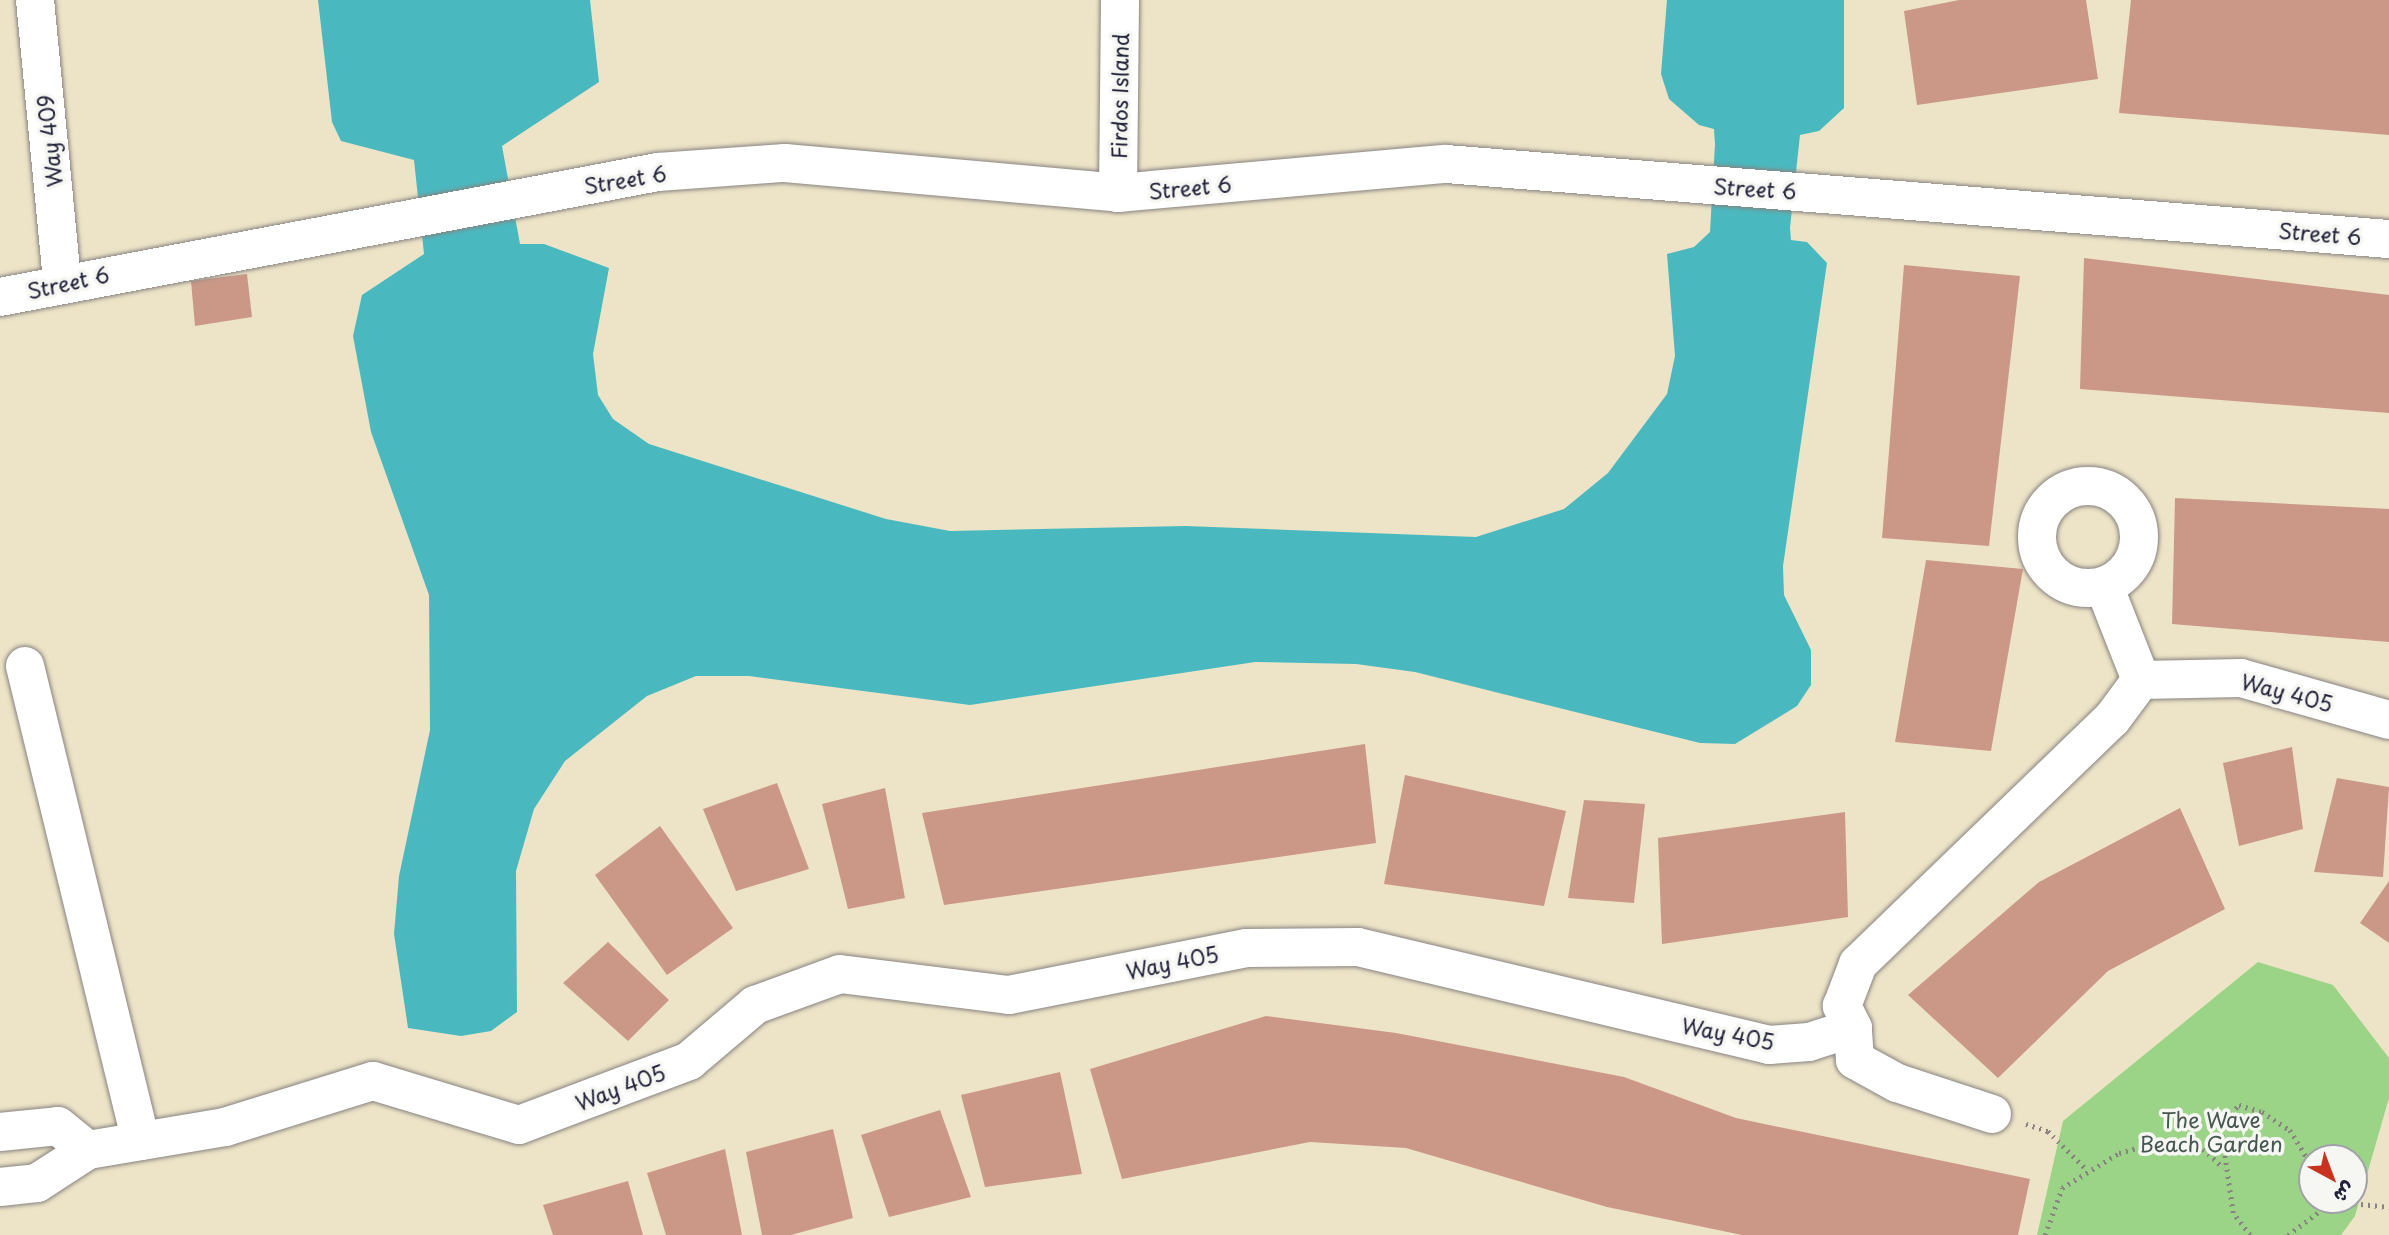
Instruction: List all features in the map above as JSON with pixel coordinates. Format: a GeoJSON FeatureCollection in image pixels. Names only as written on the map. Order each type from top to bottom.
{"type":"FeatureCollection","features":[{"type":"Feature","properties":{"kind":"street","name":"Way 409"},"geometry":{"type":"LineString","coordinates":[[35,0],[62,282]]}},
{"type":"Feature","properties":{"kind":"street","name":"Firdos Island"},"geometry":{"type":"LineString","coordinates":[[1118,193],[1120,0]]}},
{"type":"Feature","properties":{"kind":"street","name":"Street 6"},"geometry":{"type":"LineString","coordinates":[[0,297],[62,282],[658,172],[832,163],[1118,193],[1446,164],[2389,239]]}},
{"type":"Feature","properties":{"kind":"street"},"geometry":{"type":"LineString","coordinates":[[1992,1114],[1897,1083],[1855,1060],[1853,1028],[1842,1006],[1858,964],[2112,719],[2141,680],[2104,586]]}},
{"type":"Feature","properties":{"kind":"street"},"geometry":{"type":"LineString","coordinates":[[0,1187],[37,1183],[88,1150],[141,1141],[26,666]]}},
{"type":"Feature","properties":{"kind":"street","name":"Way 405"},"geometry":{"type":"LineString","coordinates":[[2141,680],[2241,678],[2389,720]]}},
{"type":"Feature","properties":{"kind":"street","name":"Way 405"},"geometry":{"type":"LineString","coordinates":[[141,1141],[225,1126],[373,1081],[519,1125],[690,1061],[755,1005],[840,974],[1009,995],[1246,948],[1358,947],[1769,1045],[1809,1042],[1853,1028]]}},
{"type":"Feature","properties":{"kind":"street"},"geometry":{"type":"LineString","coordinates":[[0,1132],[58,1126],[88,1150]]}},
{"type":"Feature","properties":{"kind":"path"},"geometry":{"type":"LineString","coordinates":[[2248,1234],[2233,1213],[2220,1123],[2239,1105],[2290,1130],[2299,1144]]}},
{"type":"Feature","properties":{"kind":"path"},"geometry":{"type":"LineString","coordinates":[[1992,1114],[2048,1131],[2087,1170]]}},
{"type":"Feature","properties":{"kind":"path"},"geometry":{"type":"LineString","coordinates":[[2045,1235],[2062,1188],[2087,1170],[2159,1142],[2198,1144],[2226,1170]]}},
{"type":"Feature","properties":{"kind":"path"},"geometry":{"type":"LineString","coordinates":[[2368,1205],[2389,1207]]}},
{"type":"Feature","properties":{"kind":"path"},"geometry":{"type":"LineString","coordinates":[[2288,1235],[2316,1214]]}},
{"type":"Feature","properties":{"kind":"green space","name":"The Wave Beach Garden"},"geometry":{"type":"Polygon","coordinates":[[[2258,962],[2333,985],[2389,1058],[2389,1098],[2368,1171],[2368,1144],[2298,1144],[2298,1214],[2356,1214],[2341,1235],[2037,1235],[2063,1121],[2258,962]]]}},
{"type":"Feature","properties":{"kind":"water"},"geometry":{"type":"Polygon","coordinates":[[[318,0],[590,0],[599,82],[502,146],[520,244],[544,244],[609,268],[593,354],[598,395],[613,419],[649,444],[886,519],[950,531],[1186,526],[1476,537],[1564,509],[1608,473],[1667,394],[1675,356],[1667,254],[1694,247],[1710,232],[1715,144],[1714,129],[1699,125],[1669,99],[1661,74],[1667,0],[1844,0],[1844,108],[1819,131],[1800,135],[1790,228],[1791,240],[1807,242],[1827,263],[1783,566],[1784,595],[1811,650],[1811,685],[1797,706],[1735,744],[1700,743],[1415,672],[1356,664],[1255,662],[970,705],[749,676],[696,676],[647,696],[565,761],[534,809],[516,871],[517,1012],[491,1031],[461,1036],[408,1028],[394,934],[399,876],[430,730],[429,595],[371,432],[353,336],[362,295],[424,254],[414,160],[341,141],[332,122],[318,0]]]}},
{"type":"Feature","properties":{"kind":"building"},"geometry":{"type":"Polygon","coordinates":[[[1959,0],[2086,0],[2098,79],[1917,105],[1904,11],[1959,0]]]}},
{"type":"Feature","properties":{"kind":"building"},"geometry":{"type":"Polygon","coordinates":[[[2131,0],[2389,0],[2389,135],[2119,113],[2131,0]]]}},
{"type":"Feature","properties":{"kind":"building"},"geometry":{"type":"Polygon","coordinates":[[[2084,258],[2389,295],[2389,413],[2080,389],[2084,258]]]}},
{"type":"Feature","properties":{"kind":"building"},"geometry":{"type":"Polygon","coordinates":[[[1904,265],[2020,276],[1989,546],[1882,538],[1904,265]]]}},
{"type":"Feature","properties":{"kind":"building"},"geometry":{"type":"Polygon","coordinates":[[[247,274],[252,317],[195,326],[191,281],[247,274]]]}},
{"type":"Feature","properties":{"kind":"building"},"geometry":{"type":"Polygon","coordinates":[[[2175,498],[2389,509],[2389,642],[2172,624],[2175,498]]]}},
{"type":"Feature","properties":{"kind":"building"},"geometry":{"type":"Polygon","coordinates":[[[1926,560],[2023,569],[1991,751],[1895,742],[1926,560]]]}},
{"type":"Feature","properties":{"kind":"building"},"geometry":{"type":"Polygon","coordinates":[[[1365,744],[1376,843],[944,905],[922,813],[1365,744]]]}},
{"type":"Feature","properties":{"kind":"building"},"geometry":{"type":"Polygon","coordinates":[[[2292,747],[2303,829],[2239,846],[2223,763],[2292,747]]]}},
{"type":"Feature","properties":{"kind":"building"},"geometry":{"type":"Polygon","coordinates":[[[1405,775],[1566,811],[1544,906],[1384,884],[1405,775]]]}},
{"type":"Feature","properties":{"kind":"building"},"geometry":{"type":"Polygon","coordinates":[[[2337,778],[2389,787],[2383,877],[2314,872],[2337,778]]]}},
{"type":"Feature","properties":{"kind":"building"},"geometry":{"type":"Polygon","coordinates":[[[777,783],[809,869],[736,891],[703,809],[777,783]]]}},
{"type":"Feature","properties":{"kind":"building"},"geometry":{"type":"Polygon","coordinates":[[[885,788],[905,898],[848,909],[822,804],[885,788]]]}},
{"type":"Feature","properties":{"kind":"building"},"geometry":{"type":"Polygon","coordinates":[[[1584,800],[1645,804],[1634,903],[1568,898],[1584,800]]]}},
{"type":"Feature","properties":{"kind":"building"},"geometry":{"type":"Polygon","coordinates":[[[2180,808],[2225,909],[2108,971],[1998,1078],[1908,995],[2039,882],[2180,808]]]}},
{"type":"Feature","properties":{"kind":"building"},"geometry":{"type":"Polygon","coordinates":[[[1845,812],[1848,917],[1662,944],[1658,838],[1845,812]]]}},
{"type":"Feature","properties":{"kind":"building"},"geometry":{"type":"Polygon","coordinates":[[[660,826],[733,928],[667,975],[595,875],[660,826]]]}},
{"type":"Feature","properties":{"kind":"building"},"geometry":{"type":"Polygon","coordinates":[[[2389,881],[2389,943],[2360,923],[2389,881]]]}},
{"type":"Feature","properties":{"kind":"building"},"geometry":{"type":"Polygon","coordinates":[[[608,942],[669,1000],[628,1041],[563,983],[608,942]]]}},
{"type":"Feature","properties":{"kind":"building"},"geometry":{"type":"Polygon","coordinates":[[[1266,1016],[1396,1033],[1624,1077],[1736,1118],[2030,1179],[2018,1235],[1742,1235],[1607,1207],[1406,1148],[1310,1142],[1122,1179],[1090,1069],[1266,1016]]]}},
{"type":"Feature","properties":{"kind":"building"},"geometry":{"type":"Polygon","coordinates":[[[1060,1072],[1082,1174],[985,1187],[961,1095],[1060,1072]]]}},
{"type":"Feature","properties":{"kind":"building"},"geometry":{"type":"Polygon","coordinates":[[[940,1110],[971,1197],[889,1217],[861,1135],[940,1110]]]}},
{"type":"Feature","properties":{"kind":"building"},"geometry":{"type":"Polygon","coordinates":[[[833,1129],[853,1218],[791,1235],[762,1235],[746,1152],[833,1129]]]}},
{"type":"Feature","properties":{"kind":"building"},"geometry":{"type":"Polygon","coordinates":[[[725,1149],[742,1235],[666,1235],[647,1173],[725,1149]]]}},
{"type":"Feature","properties":{"kind":"building"},"geometry":{"type":"Polygon","coordinates":[[[628,1181],[643,1235],[553,1235],[543,1205],[628,1181]]]}}]}
